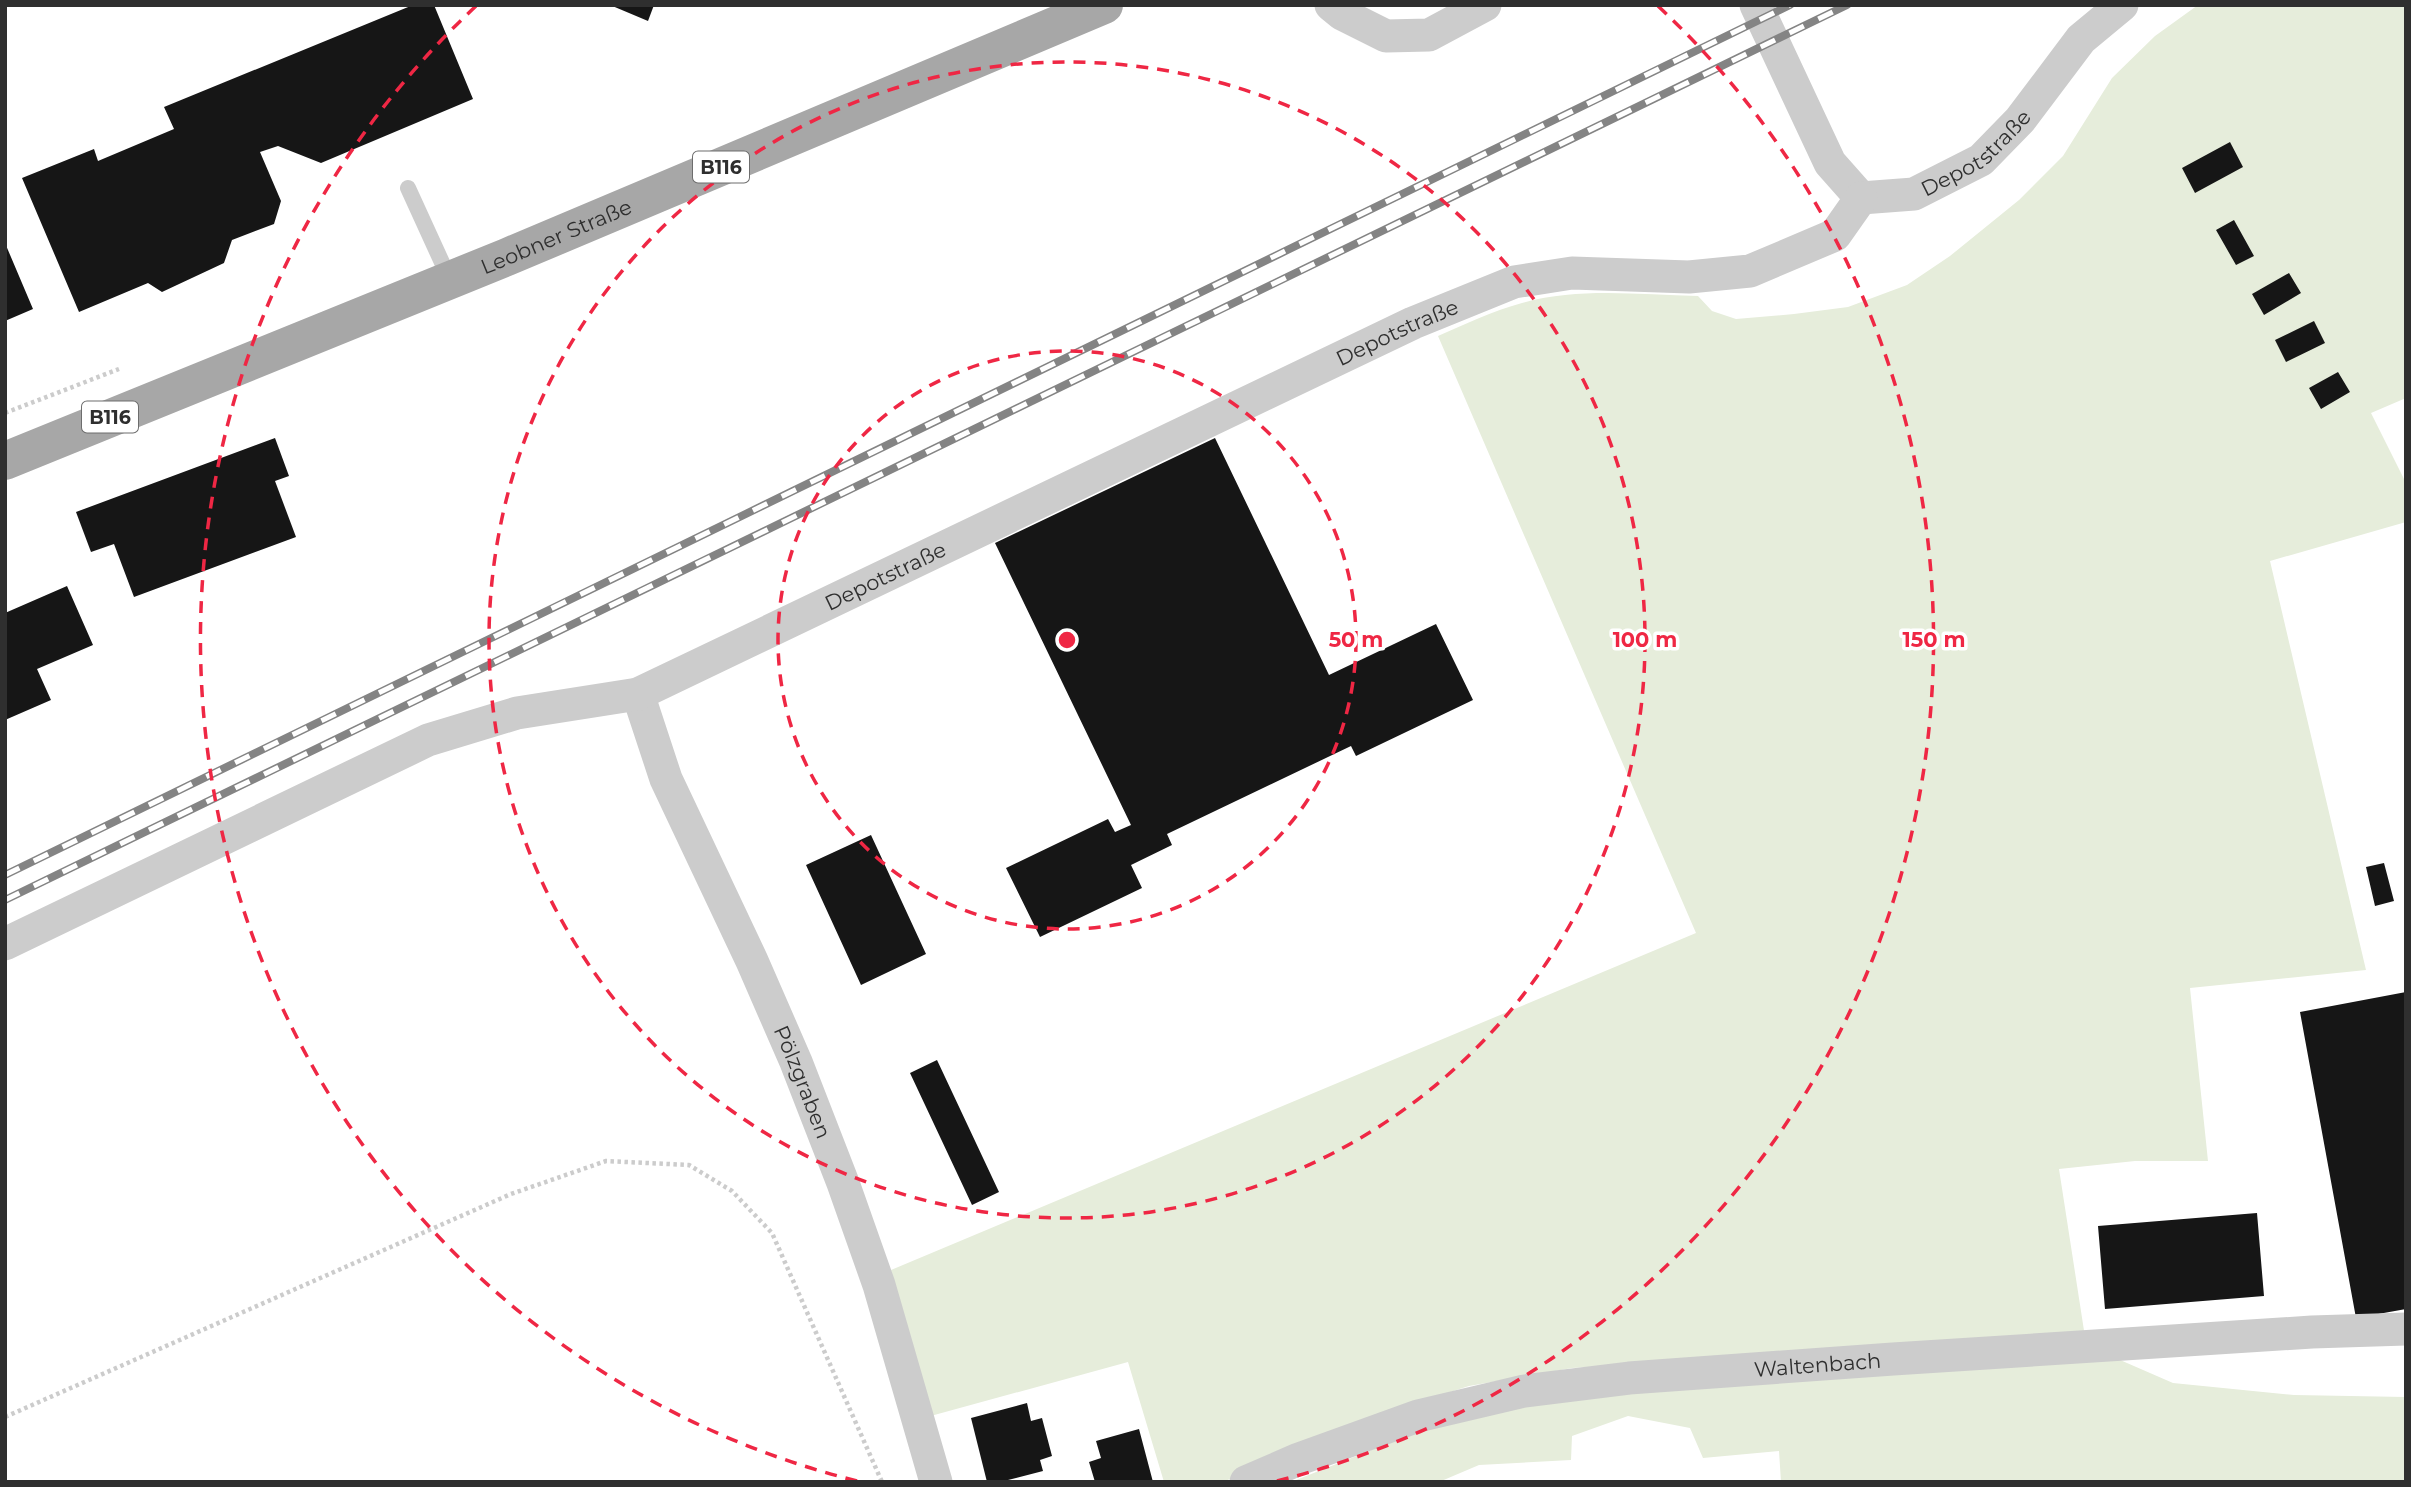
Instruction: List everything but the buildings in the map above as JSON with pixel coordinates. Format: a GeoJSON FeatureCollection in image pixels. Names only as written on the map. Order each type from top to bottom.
{"type":"FeatureCollection","features":[{"type":"Feature","properties":{"kind":"main road","name":"Leobner Straße"},"geometry":{"type":"LineString","coordinates":[[5,460],[450,280],[1104,5]]}},
{"type":"Feature","properties":{"kind":"street"},"geometry":{"type":"LineString","coordinates":[[1331,5],[1342,14],[1386,36],[1429,35],[1485,5]]}},
{"type":"Feature","properties":{"kind":"street"},"geometry":{"type":"LineString","coordinates":[[1756,5],[1830,163],[1861,198]]}},
{"type":"Feature","properties":{"kind":"street","name":"Depotstraße"},"geometry":{"type":"LineString","coordinates":[[5,944],[428,740],[517,713],[638,694],[1413,323],[1514,282],[1572,273],[1689,277],[1750,271],[1835,235],[1861,198],[1914,194],[1982,160],[2020,120],[2081,39],[2122,5]]}},
{"type":"Feature","properties":{"kind":"street","name":"Pölzgraben"},"geometry":{"type":"LineString","coordinates":[[638,694],[666,779],[757,974],[843,1183],[879,1286],[936,1482]]}},
{"type":"Feature","properties":{"kind":"street","name":"Waltenbach"},"geometry":{"type":"LineString","coordinates":[[1246,1482],[1299,1459],[1418,1416],[1524,1391],[1629,1378],[1893,1359],[2406,1329]]}},
{"type":"Feature","properties":{"kind":"lane"},"geometry":{"type":"LineString","coordinates":[[408,188],[450,280]]}},
{"type":"Feature","properties":{"kind":"path"},"geometry":{"type":"LineString","coordinates":[[5,1417],[511,1194],[606,1161],[690,1165],[732,1191],[772,1233],[882,1482]]}},
{"type":"Feature","properties":{"kind":"green space"},"geometry":{"type":"Polygon","coordinates":[[[2198,5],[2406,5],[2406,398],[2371,413],[2406,483],[2406,522],[2270,561],[2366,970],[2190,988],[2208,1161],[2135,1161],[2059,1169],[2085,1337],[1572,1368],[1469,1386],[1394,1410],[1223,1482],[1164,1482],[1128,1362],[927,1417],[891,1270],[1696,933],[1438,336],[1511,306],[1565,295],[1610,293],[1698,296],[1712,311],[1736,319],[1848,307],[1907,285],[1950,256],[2019,200],[2063,156],[2112,78],[2155,36],[2198,5]]]}},
{"type":"Feature","properties":{"kind":"green space"},"geometry":{"type":"Polygon","coordinates":[[[2104,1353],[2173,1383],[2294,1395],[2406,1397],[2406,1482],[1781,1482],[1779,1451],[1703,1458],[1690,1428],[1628,1416],[1572,1436],[1571,1460],[1479,1465],[1439,1482],[1291,1482],[1447,1420],[1665,1384],[2104,1353]]]}},
{"type":"Feature","properties":{"kind":"railway"},"geometry":{"type":"LineString","coordinates":[[5,875],[1790,5]]}},
{"type":"Feature","properties":{"kind":"railway"},"geometry":{"type":"LineString","coordinates":[[5,900],[1847,5]]}}]}
